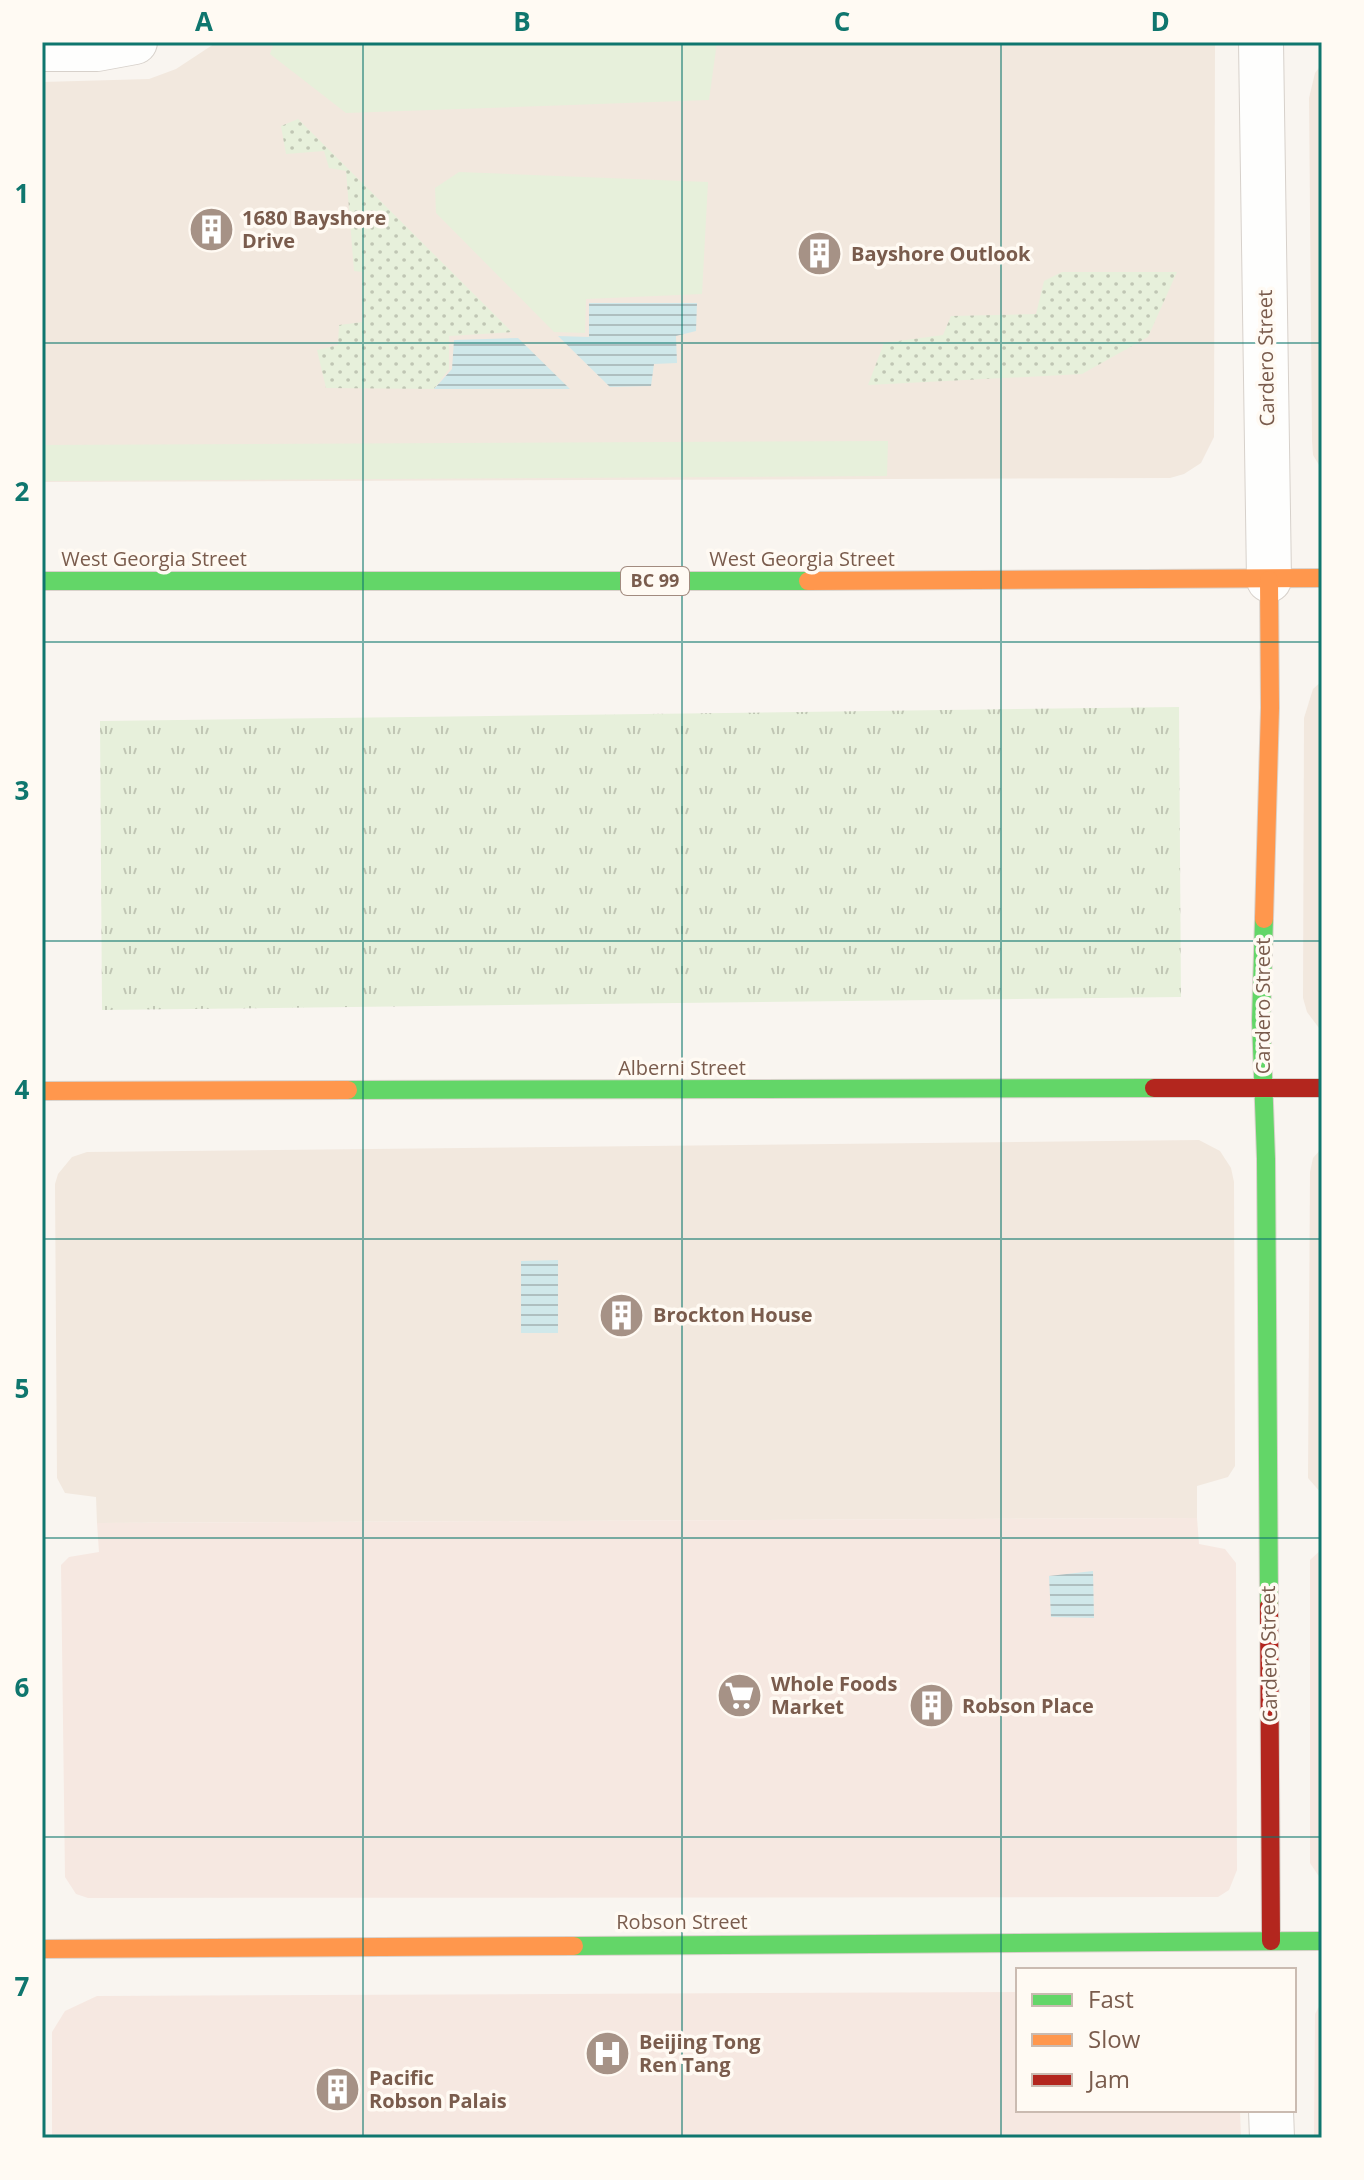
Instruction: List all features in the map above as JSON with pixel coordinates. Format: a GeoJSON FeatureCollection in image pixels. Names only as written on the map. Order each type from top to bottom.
{"type":"FeatureCollection","features":[{"type":"Feature","properties":{"kind":"main road","name":"West Georgia Street"},"geometry":{"type":"LineString","coordinates":[[42,581],[1322,578]]}},
{"type":"Feature","properties":{"kind":"main road","name":"Cardero Street"},"geometry":{"type":"LineString","coordinates":[[1269,580],[1270,708],[1261,1020],[1271,1956]]}},
{"type":"Feature","properties":{"kind":"main road","name":"Alberni Street"},"geometry":{"type":"LineString","coordinates":[[42,1091],[1322,1088]]}},
{"type":"Feature","properties":{"kind":"main road","name":"Robson Street"},"geometry":{"type":"LineString","coordinates":[[42,1949],[1271,1956],[1322,1941]]}},
{"type":"Feature","properties":{"kind":"street"},"geometry":{"type":"LineString","coordinates":[[42,49],[97,49],[135,42]]}},
{"type":"Feature","properties":{"kind":"street","name":"Cardero Street"},"geometry":{"type":"LineString","coordinates":[[1261,42],[1269,580]]}},
{"type":"Feature","properties":{"kind":"street"},"geometry":{"type":"LineString","coordinates":[[1271,2112],[1272,2138]]}},
{"type":"Feature","properties":{"kind":"shaded area"},"geometry":{"type":"Polygon","coordinates":[[[217,42],[1215,42],[1214,437],[1201,463],[1184,474],[1170,478],[42,482],[42,82],[149,79],[176,69],[217,42]]]}},
{"type":"Feature","properties":{"kind":"shaded area"},"geometry":{"type":"Polygon","coordinates":[[[1322,64],[1322,470],[1313,455],[1312,441],[1309,98],[1315,73],[1322,64]]]}},
{"type":"Feature","properties":{"kind":"shaded area"},"geometry":{"type":"Polygon","coordinates":[[[1322,681],[1322,1032],[1307,1012],[1303,998],[1304,718],[1313,689],[1322,681]]]}},
{"type":"Feature","properties":{"kind":"shaded area"},"geometry":{"type":"Polygon","coordinates":[[[1199,1140],[1220,1151],[1231,1168],[1234,1182],[1235,1466],[1228,1477],[1197,1486],[1197,1518],[97,1523],[96,1497],[65,1493],[57,1478],[55,1184],[58,1174],[72,1157],[87,1152],[1199,1140]]]}},
{"type":"Feature","properties":{"kind":"shaded area"},"geometry":{"type":"Polygon","coordinates":[[[1322,1148],[1322,1494],[1308,1478],[1310,1172],[1313,1158],[1322,1148]]]}},
{"type":"Feature","properties":{"kind":"shaded area"},"geometry":{"type":"Polygon","coordinates":[[[1197,1518],[1199,1544],[1225,1549],[1236,1563],[1237,1870],[1229,1890],[1218,1897],[88,1898],[76,1894],[65,1877],[61,1565],[69,1557],[99,1552],[97,1523],[1197,1518]]]}},
{"type":"Feature","properties":{"kind":"shaded area"},"geometry":{"type":"Polygon","coordinates":[[[1322,1549],[1322,1881],[1310,1863],[1310,1560],[1322,1549]]]}},
{"type":"Feature","properties":{"kind":"shaded area"},"geometry":{"type":"Polygon","coordinates":[[[1016,1992],[1016,2112],[1240,2112],[1241,2138],[52,2138],[52,2032],[65,2011],[97,1996],[1016,1992]]]}},
{"type":"Feature","properties":{"kind":"shaded area"},"geometry":{"type":"Polygon","coordinates":[[[1322,2001],[1322,2138],[1314,2138],[1315,2014],[1322,2001]]]}},
{"type":"Feature","properties":{"kind":"green space"},"geometry":{"type":"Polygon","coordinates":[[[274,42],[717,42],[709,100],[346,113],[270,54],[274,42]]]}},
{"type":"Feature","properties":{"kind":"green space"},"geometry":{"type":"Polygon","coordinates":[[[298,119],[512,332],[449,336],[449,369],[434,389],[326,388],[317,350],[338,345],[339,325],[363,322],[362,272],[354,271],[346,171],[329,168],[324,151],[286,154],[281,126],[298,119]]]}},
{"type":"Feature","properties":{"kind":"green space"},"geometry":{"type":"Polygon","coordinates":[[[459,172],[708,182],[702,294],[586,299],[585,333],[554,332],[436,213],[435,188],[459,172]]]}},
{"type":"Feature","properties":{"kind":"green space"},"geometry":{"type":"Polygon","coordinates":[[[1062,272],[1177,272],[1148,337],[1082,374],[868,385],[884,343],[943,335],[951,316],[1036,314],[1044,281],[1062,272]]]}},
{"type":"Feature","properties":{"kind":"green space"},"geometry":{"type":"Polygon","coordinates":[[[888,441],[887,476],[42,481],[42,445],[888,441]]]}},
{"type":"Feature","properties":{"kind":"green space"},"geometry":{"type":"Polygon","coordinates":[[[1179,707],[1181,997],[102,1010],[100,721],[1179,707]]]}},
{"type":"Feature","properties":{"kind":"water"},"geometry":{"type":"Polygon","coordinates":[[[589,303],[697,303],[696,331],[676,336],[677,363],[654,364],[651,386],[610,387],[558,336],[589,337],[589,303]]]}},
{"type":"Feature","properties":{"kind":"water"},"geometry":{"type":"Polygon","coordinates":[[[518,338],[570,389],[434,389],[452,369],[454,340],[518,338]]]}},
{"type":"Feature","properties":{"kind":"water"},"geometry":{"type":"Polygon","coordinates":[[[558,1260],[558,1333],[521,1333],[521,1261],[558,1260]]]}},
{"type":"Feature","properties":{"kind":"water"},"geometry":{"type":"Polygon","coordinates":[[[1093,1571],[1094,1618],[1051,1617],[1049,1576],[1093,1571]]]}},
{"type":"Feature","properties":{"kind":"traffic: fast"},"geometry":{"type":"LineString","coordinates":[[42,581],[808,581]]}},
{"type":"Feature","properties":{"kind":"traffic: fast"},"geometry":{"type":"LineString","coordinates":[[1264,919],[1261,1020],[1266,1159],[1269,1606]]}},
{"type":"Feature","properties":{"kind":"traffic: fast"},"geometry":{"type":"LineString","coordinates":[[348,1090],[1154,1088]]}},
{"type":"Feature","properties":{"kind":"traffic: fast"},"geometry":{"type":"LineString","coordinates":[[574,1946],[1322,1941]]}},
{"type":"Feature","properties":{"kind":"traffic: slow"},"geometry":{"type":"LineString","coordinates":[[808,581],[1322,578]]}},
{"type":"Feature","properties":{"kind":"traffic: slow"},"geometry":{"type":"LineString","coordinates":[[1264,919],[1270,708],[1269,580]]}},
{"type":"Feature","properties":{"kind":"traffic: slow"},"geometry":{"type":"LineString","coordinates":[[42,1091],[348,1090]]}},
{"type":"Feature","properties":{"kind":"traffic: slow"},"geometry":{"type":"LineString","coordinates":[[42,1949],[574,1946]]}},
{"type":"Feature","properties":{"kind":"traffic: jam"},"geometry":{"type":"LineString","coordinates":[[1154,1088],[1322,1088]]}},
{"type":"Feature","properties":{"kind":"traffic: jam"},"geometry":{"type":"LineString","coordinates":[[1269,1606],[1271,1941]]}},
{"type":"Feature","properties":{"kind":"place","name":"1680 Bayshore Drive"},"geometry":{"type":"Point","coordinates":[211,229]}},
{"type":"Feature","properties":{"kind":"place","name":"Bayshore Outlook"},"geometry":{"type":"Point","coordinates":[820,254]}},
{"type":"Feature","properties":{"kind":"place","name":"Brockton House"},"geometry":{"type":"Point","coordinates":[622,1315]}},
{"type":"Feature","properties":{"kind":"place","name":"Whole Foods Market"},"geometry":{"type":"Point","coordinates":[740,1696]}},
{"type":"Feature","properties":{"kind":"place","name":"Robson Place"},"geometry":{"type":"Point","coordinates":[931,1706]}},
{"type":"Feature","properties":{"kind":"place","name":"Beijing Tong Ren Tang"},"geometry":{"type":"Point","coordinates":[608,2053]}},
{"type":"Feature","properties":{"kind":"place","name":"Pacific Robson Palais"},"geometry":{"type":"Point","coordinates":[338,2090]}}]}
